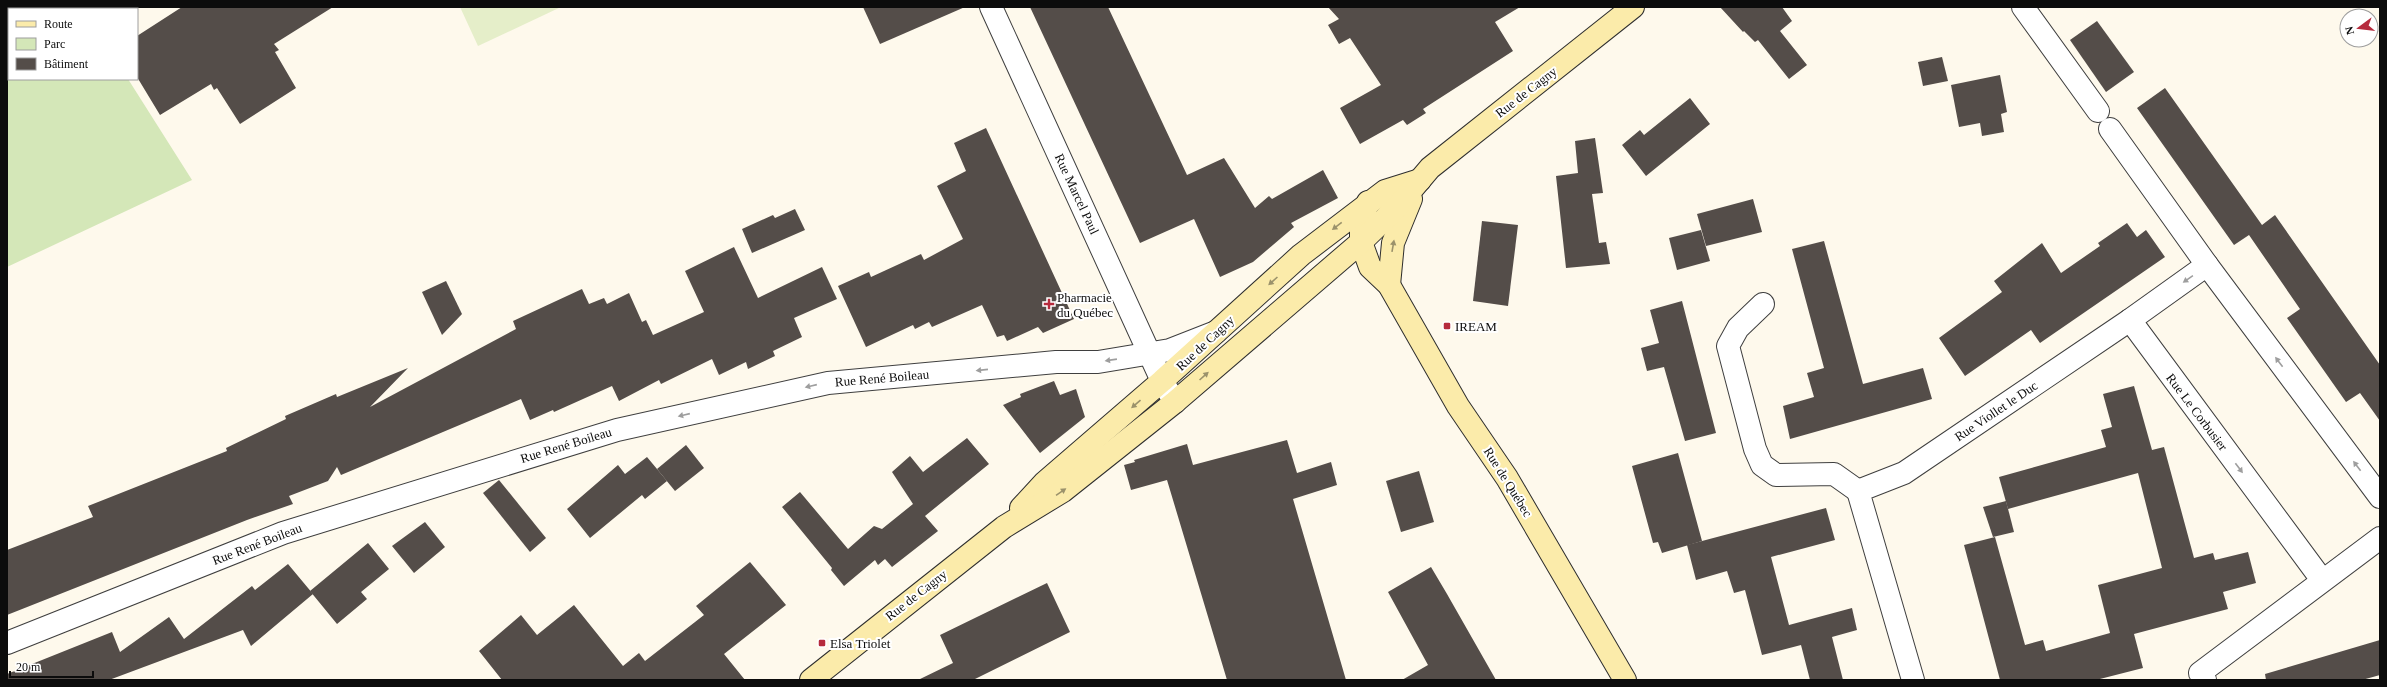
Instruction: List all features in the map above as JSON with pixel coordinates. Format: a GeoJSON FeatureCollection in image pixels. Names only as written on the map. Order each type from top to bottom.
{"type":"FeatureCollection","features":[{"type":"Feature","properties":{"kind":"main road","name":"Rue de Cagny"},"geometry":{"type":"LineString","coordinates":[[811,680],[1004,527],[1063,491],[1175,402],[1361,242],[1398,207],[1430,168],[1634,7]]}},
{"type":"Feature","properties":{"kind":"main road","name":"Rue de Cagny"},"geometry":{"type":"LineString","coordinates":[[1004,527],[1045,482],[1162,381],[1301,255],[1368,202],[1385,192],[1420,180]]}},
{"type":"Feature","properties":{"kind":"main road"},"geometry":{"type":"LineString","coordinates":[[1389,285],[1392,243],[1420,180]]}},
{"type":"Feature","properties":{"kind":"main road"},"geometry":{"type":"LineString","coordinates":[[1368,202],[1361,224],[1361,242],[1370,267]]}},
{"type":"Feature","properties":{"kind":"main road"},"geometry":{"type":"LineString","coordinates":[[1301,255],[1340,260],[1370,267]]}},
{"type":"Feature","properties":{"kind":"main road","name":"Rue de Québec"},"geometry":{"type":"LineString","coordinates":[[1370,267],[1389,285],[1458,406],[1507,478],[1625,680]]}},
{"type":"Feature","properties":{"kind":"street","name":"Rue Marcel Paul"},"geometry":{"type":"LineString","coordinates":[[991,7],[1162,381],[1175,402]]}},
{"type":"Feature","properties":{"kind":"street"},"geometry":{"type":"LineString","coordinates":[[2023,7],[2098,111]]}},
{"type":"Feature","properties":{"kind":"street"},"geometry":{"type":"LineString","coordinates":[[2110,129],[2207,265],[2380,498]]}},
{"type":"Feature","properties":{"kind":"street"},"geometry":{"type":"LineString","coordinates":[[2130,320],[2207,265]]}},
{"type":"Feature","properties":{"kind":"street"},"geometry":{"type":"LineString","coordinates":[[1763,304],[1738,328],[1728,346],[1755,449],[1762,465],[1776,475],[1834,474],[1858,491],[1913,680]]}},
{"type":"Feature","properties":{"kind":"street","name":"Rue Viollet le Duc"},"geometry":{"type":"LineString","coordinates":[[1858,491],[1904,473],[2130,320]]}},
{"type":"Feature","properties":{"kind":"street","name":"Rue Le Corbusier"},"geometry":{"type":"LineString","coordinates":[[2130,320],[2322,580]]}},
{"type":"Feature","properties":{"kind":"street","name":"Rue René Boileau"},"geometry":{"type":"LineString","coordinates":[[7,643],[283,533],[617,430],[828,383],[1056,362],[1098,362],[1170,350],[1217,331]]}},
{"type":"Feature","properties":{"kind":"street"},"geometry":{"type":"LineString","coordinates":[[2198,678],[2322,580],[2380,538]]}},
{"type":"Feature","properties":{"kind":"green space"},"geometry":{"type":"Polygon","coordinates":[[[83,7],[84,8],[40,8],[83,7]]]}},
{"type":"Feature","properties":{"kind":"green space"},"geometry":{"type":"Polygon","coordinates":[[[460,7],[561,7],[478,46],[460,7]]]}},
{"type":"Feature","properties":{"kind":"green space"},"geometry":{"type":"Polygon","coordinates":[[[7,29],[8,80],[129,80],[192,180],[7,267],[7,29]]]}},
{"type":"Feature","properties":{"kind":"building"},"geometry":{"type":"Polygon","coordinates":[[[182,7],[333,7],[274,44],[279,50],[275,52],[296,88],[240,124],[217,88],[214,90],[211,84],[160,115],[138,79],[138,35],[182,7]]]}},
{"type":"Feature","properties":{"kind":"building"},"geometry":{"type":"Polygon","coordinates":[[[863,7],[965,7],[880,44],[863,7]]]}},
{"type":"Feature","properties":{"kind":"building"},"geometry":{"type":"Polygon","coordinates":[[[1030,7],[1108,7],[1187,175],[1224,158],[1255,208],[1269,196],[1272,199],[1323,170],[1338,198],[1291,223],[1294,227],[1253,262],[1220,277],[1194,219],[1140,243],[1030,7]]]}},
{"type":"Feature","properties":{"kind":"building"},"geometry":{"type":"Polygon","coordinates":[[[1328,7],[1520,7],[1495,22],[1513,51],[1423,109],[1426,113],[1407,125],[1403,120],[1360,144],[1340,108],[1381,85],[1350,38],[1339,44],[1328,25],[1339,19],[1328,7]]]}},
{"type":"Feature","properties":{"kind":"building"},"geometry":{"type":"Polygon","coordinates":[[[1720,7],[1782,7],[1792,21],[1780,31],[1807,65],[1789,79],[1758,40],[1755,42],[1744,31],[1743,32],[1720,7]]]}},
{"type":"Feature","properties":{"kind":"building"},"geometry":{"type":"Polygon","coordinates":[[[2097,21],[2134,72],[2106,92],[2070,40],[2097,21]]]}},
{"type":"Feature","properties":{"kind":"building"},"geometry":{"type":"Polygon","coordinates":[[[1942,57],[1948,81],[1923,86],[1918,62],[1942,57]]]}},
{"type":"Feature","properties":{"kind":"building"},"geometry":{"type":"Polygon","coordinates":[[[2000,75],[2007,112],[2001,114],[2004,132],[1982,136],[1980,123],[1959,127],[1951,85],[2000,75]]]}},
{"type":"Feature","properties":{"kind":"building"},"geometry":{"type":"Polygon","coordinates":[[[2165,88],[2262,225],[2275,215],[2380,365],[2380,421],[2360,393],[2346,402],[2287,318],[2300,309],[2249,235],[2234,245],[2137,108],[2165,88]]]}},
{"type":"Feature","properties":{"kind":"building"},"geometry":{"type":"Polygon","coordinates":[[[1690,98],[1710,124],[1646,176],[1622,145],[1640,130],[1644,135],[1690,98]]]}},
{"type":"Feature","properties":{"kind":"building"},"geometry":{"type":"Polygon","coordinates":[[[986,128],[1074,319],[1043,333],[1038,327],[1007,341],[1004,335],[997,337],[982,305],[932,327],[929,322],[915,329],[913,325],[866,347],[838,286],[869,272],[871,277],[921,254],[924,260],[963,239],[937,186],[966,171],[954,143],[986,128]]]}},
{"type":"Feature","properties":{"kind":"building"},"geometry":{"type":"Polygon","coordinates":[[[1595,138],[1603,193],[1592,194],[1599,243],[1606,242],[1610,264],[1566,268],[1556,176],[1578,173],[1575,141],[1595,138]]]}},
{"type":"Feature","properties":{"kind":"building"},"geometry":{"type":"Polygon","coordinates":[[[1753,199],[1762,232],[1706,246],[1697,214],[1753,199]]]}},
{"type":"Feature","properties":{"kind":"building"},"geometry":{"type":"Polygon","coordinates":[[[795,209],[805,230],[752,253],[742,229],[773,215],[775,218],[795,209]]]}},
{"type":"Feature","properties":{"kind":"building"},"geometry":{"type":"Polygon","coordinates":[[[1482,221],[1518,225],[1508,306],[1473,301],[1482,221]]]}},
{"type":"Feature","properties":{"kind":"building"},"geometry":{"type":"Polygon","coordinates":[[[2127,223],[2137,237],[2146,230],[2165,257],[2040,343],[2031,330],[1965,376],[1939,338],[2002,292],[1994,281],[2042,243],[2061,273],[2100,246],[2098,243],[2127,223]]]}},
{"type":"Feature","properties":{"kind":"building"},"geometry":{"type":"Polygon","coordinates":[[[1701,230],[1710,261],[1677,270],[1669,238],[1701,230]]]}},
{"type":"Feature","properties":{"kind":"building"},"geometry":{"type":"Polygon","coordinates":[[[1824,241],[1863,384],[1923,368],[1932,399],[1790,439],[1783,406],[1814,397],[1807,373],[1824,368],[1792,249],[1824,241]]]}},
{"type":"Feature","properties":{"kind":"building"},"geometry":{"type":"Polygon","coordinates":[[[734,247],[758,298],[822,267],[837,299],[794,318],[802,337],[773,351],[775,356],[748,369],[746,362],[719,375],[712,359],[661,384],[659,380],[619,401],[612,386],[554,412],[553,410],[530,420],[521,399],[341,475],[337,467],[328,481],[289,496],[293,504],[247,520],[7,615],[7,550],[93,517],[88,506],[227,451],[226,448],[286,419],[285,416],[336,394],[337,397],[408,368],[370,407],[516,329],[513,321],[582,289],[589,304],[604,298],[607,304],[629,293],[642,322],[646,320],[653,335],[704,312],[685,271],[734,247]]]}},
{"type":"Feature","properties":{"kind":"building"},"geometry":{"type":"Polygon","coordinates":[[[446,281],[462,314],[442,335],[422,292],[446,281]]]}},
{"type":"Feature","properties":{"kind":"building"},"geometry":{"type":"Polygon","coordinates":[[[1682,301],[1716,433],[1685,441],[1664,367],[1647,371],[1641,348],[1659,343],[1650,310],[1682,301]]]}},
{"type":"Feature","properties":{"kind":"building"},"geometry":{"type":"Polygon","coordinates":[[[1054,381],[1060,395],[1076,389],[1085,417],[1040,453],[1003,405],[1021,397],[1020,394],[1054,381]]]}},
{"type":"Feature","properties":{"kind":"building"},"geometry":{"type":"Polygon","coordinates":[[[2134,386],[2152,450],[2164,447],[2194,558],[2213,553],[2215,560],[2248,552],[2256,583],[2223,592],[2228,609],[2134,634],[2143,668],[2096,680],[2000,680],[1964,545],[1995,537],[2025,645],[2043,640],[2046,651],[2110,633],[2098,585],[2162,568],[2138,473],[2008,509],[1999,477],[2106,447],[2101,430],[2112,427],[2103,394],[2134,386]]]}},
{"type":"Feature","properties":{"kind":"building"},"geometry":{"type":"Polygon","coordinates":[[[967,438],[989,464],[925,516],[938,531],[892,567],[885,559],[878,565],[875,560],[844,586],[831,570],[832,568],[782,507],[800,492],[848,549],[874,526],[882,529],[913,504],[892,472],[910,456],[923,472],[967,438]]]}},
{"type":"Feature","properties":{"kind":"building"},"geometry":{"type":"Polygon","coordinates":[[[1287,440],[1297,473],[1331,462],[1337,485],[1293,499],[1346,680],[1227,680],[1167,480],[1131,490],[1124,465],[1135,462],[1134,460],[1187,444],[1193,465],[1287,440]]]}},
{"type":"Feature","properties":{"kind":"building"},"geometry":{"type":"Polygon","coordinates":[[[686,445],[704,468],[675,491],[657,469],[686,445]]]}},
{"type":"Feature","properties":{"kind":"building"},"geometry":{"type":"Polygon","coordinates":[[[1678,453],[1702,541],[1662,553],[1658,542],[1653,543],[1632,466],[1678,453]]]}},
{"type":"Feature","properties":{"kind":"building"},"geometry":{"type":"Polygon","coordinates":[[[647,457],[667,481],[645,499],[642,495],[590,538],[567,509],[618,465],[625,474],[647,457]]]}},
{"type":"Feature","properties":{"kind":"building"},"geometry":{"type":"Polygon","coordinates":[[[1419,471],[1434,522],[1401,532],[1386,481],[1419,471]]]}},
{"type":"Feature","properties":{"kind":"building"},"geometry":{"type":"Polygon","coordinates":[[[499,480],[546,538],[530,552],[483,493],[499,480]]]}},
{"type":"Feature","properties":{"kind":"building"},"geometry":{"type":"Polygon","coordinates":[[[2006,501],[2014,532],[1993,537],[1983,507],[2006,501]]]}},
{"type":"Feature","properties":{"kind":"building"},"geometry":{"type":"Polygon","coordinates":[[[1826,508],[1835,540],[1771,557],[1789,625],[1852,608],[1857,630],[1832,637],[1843,680],[1810,680],[1801,645],[1762,655],[1745,590],[1734,593],[1727,571],[1696,580],[1687,545],[1826,508]]]}},
{"type":"Feature","properties":{"kind":"building"},"geometry":{"type":"Polygon","coordinates":[[[425,522],[445,547],[414,573],[392,546],[425,522]]]}},
{"type":"Feature","properties":{"kind":"building"},"geometry":{"type":"Polygon","coordinates":[[[368,543],[389,569],[361,592],[367,599],[337,624],[310,591],[368,543]]]}},
{"type":"Feature","properties":{"kind":"building"},"geometry":{"type":"Polygon","coordinates":[[[750,562],[786,605],[724,654],[745,680],[502,680],[479,651],[521,615],[537,635],[574,605],[623,666],[639,653],[645,661],[704,615],[696,606],[750,562]]]}},
{"type":"Feature","properties":{"kind":"building"},"geometry":{"type":"Polygon","coordinates":[[[288,564],[313,594],[251,646],[243,630],[109,680],[7,680],[7,674],[112,632],[120,652],[169,617],[184,639],[252,586],[255,590],[288,564]]]}},
{"type":"Feature","properties":{"kind":"building"},"geometry":{"type":"Polygon","coordinates":[[[1431,567],[1496,680],[1402,680],[1428,665],[1388,592],[1431,567]]]}},
{"type":"Feature","properties":{"kind":"building"},"geometry":{"type":"Polygon","coordinates":[[[1047,583],[1070,632],[973,680],[918,680],[953,663],[940,635],[1047,583]]]}},
{"type":"Feature","properties":{"kind":"building"},"geometry":{"type":"Polygon","coordinates":[[[2380,640],[2380,675],[2362,680],[2266,680],[2265,674],[2380,640]]]}},
{"type":"Feature","properties":{"kind":"place","name":"Pharmacie du Québec"},"geometry":{"type":"Point","coordinates":[1049,304]}},
{"type":"Feature","properties":{"kind":"place","name":"IREAM"},"geometry":{"type":"Point","coordinates":[1447,326]}},
{"type":"Feature","properties":{"kind":"place","name":"Elsa Triolet"},"geometry":{"type":"Point","coordinates":[822,643]}}]}
